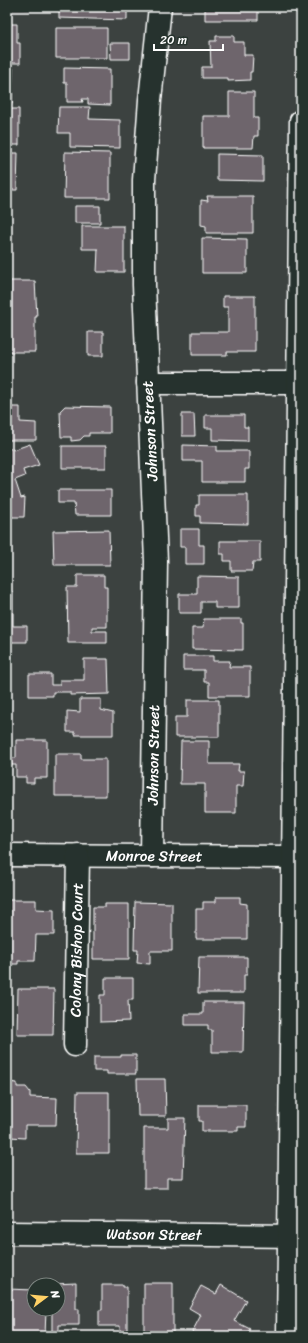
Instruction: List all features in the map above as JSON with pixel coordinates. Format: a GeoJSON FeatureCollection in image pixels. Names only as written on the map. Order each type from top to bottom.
{"type":"FeatureCollection","features":[{"type":"Feature","properties":{"kind":"street","name":"Johnson Street"},"geometry":{"type":"LineString","coordinates":[[152,856],[156,561],[144,284],[144,180],[150,100],[160,7]]}},
{"type":"Feature","properties":{"kind":"street"},"geometry":{"type":"LineString","coordinates":[[288,1336],[294,1236],[299,476],[298,383],[301,121]]}},
{"type":"Feature","properties":{"kind":"street"},"geometry":{"type":"LineString","coordinates":[[148,383],[298,383]]}},
{"type":"Feature","properties":{"kind":"street","name":"Monroe Street"},"geometry":{"type":"LineString","coordinates":[[7,855],[296,857]]}},
{"type":"Feature","properties":{"kind":"street","name":"Colony Bishop Court"},"geometry":{"type":"LineString","coordinates":[[75,1045],[78,855]]}},
{"type":"Feature","properties":{"kind":"street","name":"Watson Street"},"geometry":{"type":"LineString","coordinates":[[7,1233],[294,1236]]}},
{"type":"Feature","properties":{"kind":"building"},"geometry":{"type":"Polygon","coordinates":[[[35,7],[35,9],[7,8],[35,7]]]}},
{"type":"Feature","properties":{"kind":"building"},"geometry":{"type":"Polygon","coordinates":[[[59,7],[102,7],[102,10],[108,10],[108,7],[127,7],[127,20],[59,18],[59,7]]]}},
{"type":"Feature","properties":{"kind":"building"},"geometry":{"type":"Polygon","coordinates":[[[205,7],[258,7],[258,20],[205,20],[205,7]]]}},
{"type":"Feature","properties":{"kind":"building"},"geometry":{"type":"Polygon","coordinates":[[[7,24],[17,24],[17,43],[20,43],[20,63],[7,63],[7,24]]]}},
{"type":"Feature","properties":{"kind":"building"},"geometry":{"type":"Polygon","coordinates":[[[56,28],[107,28],[107,58],[56,58],[56,28]]]}},
{"type":"Feature","properties":{"kind":"building"},"geometry":{"type":"Polygon","coordinates":[[[216,36],[234,36],[234,42],[244,42],[244,55],[253,55],[250,80],[228,81],[228,78],[202,78],[202,67],[211,67],[210,41],[216,41],[216,36]]]}},
{"type":"Feature","properties":{"kind":"building"},"geometry":{"type":"Polygon","coordinates":[[[110,43],[130,43],[130,59],[111,59],[110,43]]]}},
{"type":"Feature","properties":{"kind":"building"},"geometry":{"type":"Polygon","coordinates":[[[7,68],[13,68],[12,104],[7,104],[7,68]]]}},
{"type":"Feature","properties":{"kind":"building"},"geometry":{"type":"Polygon","coordinates":[[[64,68],[110,69],[110,105],[88,104],[88,99],[82,99],[83,102],[67,102],[67,83],[64,83],[64,68]]]}},
{"type":"Feature","properties":{"kind":"building"},"geometry":{"type":"Polygon","coordinates":[[[229,92],[254,92],[254,118],[258,118],[258,136],[254,136],[253,148],[203,148],[203,116],[229,116],[229,92]]]}},
{"type":"Feature","properties":{"kind":"building"},"geometry":{"type":"Polygon","coordinates":[[[59,107],[90,107],[89,119],[120,120],[120,148],[70,147],[70,133],[58,133],[59,107]]]}},
{"type":"Feature","properties":{"kind":"building"},"geometry":{"type":"Polygon","coordinates":[[[7,109],[19,109],[19,145],[7,145],[7,109]]]}},
{"type":"Feature","properties":{"kind":"building"},"geometry":{"type":"Polygon","coordinates":[[[65,152],[110,153],[110,198],[64,198],[65,152]]]}},
{"type":"Feature","properties":{"kind":"building"},"geometry":{"type":"Polygon","coordinates":[[[7,153],[18,153],[17,190],[7,190],[7,153]]]}},
{"type":"Feature","properties":{"kind":"building"},"geometry":{"type":"Polygon","coordinates":[[[217,154],[263,155],[263,181],[217,180],[217,154]]]}},
{"type":"Feature","properties":{"kind":"building"},"geometry":{"type":"Polygon","coordinates":[[[207,196],[253,196],[253,233],[206,233],[206,226],[201,225],[201,200],[208,201],[207,196]]]}},
{"type":"Feature","properties":{"kind":"building"},"geometry":{"type":"Polygon","coordinates":[[[75,206],[100,206],[100,223],[75,223],[75,206]]]}},
{"type":"Feature","properties":{"kind":"building"},"geometry":{"type":"Polygon","coordinates":[[[82,226],[124,226],[124,272],[97,272],[98,249],[82,249],[82,226]]]}},
{"type":"Feature","properties":{"kind":"building"},"geometry":{"type":"Polygon","coordinates":[[[202,238],[247,239],[247,273],[202,273],[202,238]]]}},
{"type":"Feature","properties":{"kind":"building"},"geometry":{"type":"Polygon","coordinates":[[[7,281],[35,281],[37,317],[35,317],[35,352],[7,352],[7,281]]]}},
{"type":"Feature","properties":{"kind":"building"},"geometry":{"type":"Polygon","coordinates":[[[223,296],[255,296],[255,352],[227,352],[227,355],[192,355],[192,332],[228,332],[228,307],[223,307],[223,296]]]}},
{"type":"Feature","properties":{"kind":"building"},"geometry":{"type":"Polygon","coordinates":[[[88,332],[103,332],[103,356],[88,356],[88,332]]]}},
{"type":"Feature","properties":{"kind":"building"},"geometry":{"type":"Polygon","coordinates":[[[65,406],[110,407],[110,433],[89,433],[89,436],[84,436],[80,440],[71,441],[71,437],[61,437],[60,411],[65,406]]]}},
{"type":"Feature","properties":{"kind":"building"},"geometry":{"type":"Polygon","coordinates":[[[7,407],[20,407],[20,422],[36,423],[36,440],[7,440],[7,407]]]}},
{"type":"Feature","properties":{"kind":"building"},"geometry":{"type":"Polygon","coordinates":[[[182,414],[194,414],[195,436],[182,436],[182,414]]]}},
{"type":"Feature","properties":{"kind":"building"},"geometry":{"type":"Polygon","coordinates":[[[205,415],[244,415],[244,427],[248,427],[248,441],[212,440],[212,428],[205,428],[205,415]]]}},
{"type":"Feature","properties":{"kind":"building"},"geometry":{"type":"Polygon","coordinates":[[[30,444],[39,465],[23,470],[25,476],[15,480],[21,498],[25,497],[24,517],[7,517],[7,450],[13,448],[13,450],[30,444]]]}},
{"type":"Feature","properties":{"kind":"building"},"geometry":{"type":"Polygon","coordinates":[[[183,445],[217,446],[217,451],[249,451],[249,469],[245,469],[245,482],[202,482],[202,461],[183,461],[183,445]]]}},
{"type":"Feature","properties":{"kind":"building"},"geometry":{"type":"Polygon","coordinates":[[[62,446],[106,446],[106,468],[62,468],[62,446]]]}},
{"type":"Feature","properties":{"kind":"building"},"geometry":{"type":"Polygon","coordinates":[[[58,490],[111,490],[111,515],[75,515],[74,503],[58,503],[58,490]]]}},
{"type":"Feature","properties":{"kind":"building"},"geometry":{"type":"Polygon","coordinates":[[[199,495],[248,495],[248,524],[200,523],[200,516],[196,516],[196,505],[199,505],[199,495]]]}},
{"type":"Feature","properties":{"kind":"building"},"geometry":{"type":"Polygon","coordinates":[[[180,529],[199,529],[199,545],[204,545],[204,564],[185,564],[185,547],[180,547],[180,529]]]}},
{"type":"Feature","properties":{"kind":"building"},"geometry":{"type":"Polygon","coordinates":[[[109,530],[110,565],[54,565],[53,531],[109,530]]]}},
{"type":"Feature","properties":{"kind":"building"},"geometry":{"type":"Polygon","coordinates":[[[220,541],[260,541],[260,562],[253,562],[252,571],[231,571],[231,561],[224,561],[224,554],[220,554],[220,541]]]}},
{"type":"Feature","properties":{"kind":"building"},"geometry":{"type":"Polygon","coordinates":[[[77,575],[104,575],[104,587],[107,587],[107,627],[92,627],[92,631],[107,631],[107,643],[68,643],[67,587],[77,587],[77,575]]]}},
{"type":"Feature","properties":{"kind":"building"},"geometry":{"type":"Polygon","coordinates":[[[197,576],[239,577],[239,608],[215,608],[215,602],[201,602],[201,613],[179,613],[179,594],[197,594],[197,576]]]}},
{"type":"Feature","properties":{"kind":"building"},"geometry":{"type":"Polygon","coordinates":[[[7,583],[8,592],[13,592],[13,626],[27,626],[27,642],[7,642],[7,583]]]}},
{"type":"Feature","properties":{"kind":"building"},"geometry":{"type":"Polygon","coordinates":[[[204,619],[241,619],[241,623],[243,623],[243,650],[192,649],[192,628],[203,628],[204,619]]]}},
{"type":"Feature","properties":{"kind":"building"},"geometry":{"type":"Polygon","coordinates":[[[183,656],[213,656],[213,661],[230,661],[229,667],[250,667],[250,696],[209,696],[209,682],[204,682],[204,670],[183,670],[183,656]]]}},
{"type":"Feature","properties":{"kind":"building"},"geometry":{"type":"Polygon","coordinates":[[[84,659],[108,659],[109,694],[70,695],[70,692],[53,692],[53,696],[29,696],[29,674],[51,674],[51,685],[60,685],[60,680],[84,680],[84,659]]]}},
{"type":"Feature","properties":{"kind":"building"},"geometry":{"type":"Polygon","coordinates":[[[80,699],[101,699],[101,710],[113,713],[113,735],[75,735],[75,732],[67,732],[67,711],[80,712],[80,699]]]}},
{"type":"Feature","properties":{"kind":"building"},"geometry":{"type":"Polygon","coordinates":[[[187,700],[219,700],[219,737],[175,737],[175,717],[187,717],[187,700]]]}},
{"type":"Feature","properties":{"kind":"building"},"geometry":{"type":"Polygon","coordinates":[[[16,740],[47,740],[47,778],[34,778],[34,783],[26,783],[26,777],[16,777],[16,765],[11,765],[11,758],[16,758],[16,740]]]}},
{"type":"Feature","properties":{"kind":"building"},"geometry":{"type":"Polygon","coordinates":[[[181,741],[209,741],[209,764],[239,764],[238,771],[244,771],[243,786],[236,786],[236,813],[205,813],[205,784],[180,784],[181,741]]]}},
{"type":"Feature","properties":{"kind":"building"},"geometry":{"type":"Polygon","coordinates":[[[55,754],[81,754],[81,759],[106,759],[106,796],[55,796],[55,754]]]}},
{"type":"Feature","properties":{"kind":"building"},"geometry":{"type":"Polygon","coordinates":[[[216,897],[240,897],[240,903],[247,904],[247,939],[196,939],[196,909],[203,909],[203,902],[216,902],[216,897]]]}},
{"type":"Feature","properties":{"kind":"building"},"geometry":{"type":"Polygon","coordinates":[[[8,900],[36,900],[36,909],[54,910],[54,935],[36,935],[35,961],[18,961],[18,964],[7,964],[8,900]]]}},
{"type":"Feature","properties":{"kind":"building"},"geometry":{"type":"Polygon","coordinates":[[[135,902],[172,903],[172,951],[150,951],[150,964],[137,963],[138,950],[134,950],[135,902]]]}},
{"type":"Feature","properties":{"kind":"building"},"geometry":{"type":"Polygon","coordinates":[[[105,904],[129,904],[129,959],[93,959],[93,907],[105,907],[105,904]]]}},
{"type":"Feature","properties":{"kind":"building"},"geometry":{"type":"Polygon","coordinates":[[[199,957],[247,957],[247,975],[244,975],[244,993],[198,993],[199,957]]]}},
{"type":"Feature","properties":{"kind":"building"},"geometry":{"type":"Polygon","coordinates":[[[105,978],[133,978],[133,1000],[128,1000],[129,1021],[100,1022],[100,995],[105,995],[105,978]]]}},
{"type":"Feature","properties":{"kind":"building"},"geometry":{"type":"Polygon","coordinates":[[[18,989],[54,989],[53,1035],[17,1035],[18,989]]]}},
{"type":"Feature","properties":{"kind":"building"},"geometry":{"type":"Polygon","coordinates":[[[203,1002],[244,1002],[243,1052],[212,1052],[212,1030],[208,1030],[208,1025],[185,1025],[185,1014],[203,1014],[203,1002]]]}},
{"type":"Feature","properties":{"kind":"building"},"geometry":{"type":"Polygon","coordinates":[[[121,1055],[136,1055],[136,1074],[107,1074],[107,1071],[94,1071],[94,1057],[121,1057],[121,1055]]]}},
{"type":"Feature","properties":{"kind":"building"},"geometry":{"type":"Polygon","coordinates":[[[137,1079],[165,1079],[166,1116],[138,1116],[137,1079]]]}},
{"type":"Feature","properties":{"kind":"building"},"geometry":{"type":"Polygon","coordinates":[[[7,1082],[17,1083],[17,1087],[26,1087],[30,1092],[30,1097],[57,1098],[56,1125],[25,1125],[25,1138],[10,1137],[9,1148],[7,1148],[7,1082]]]}},
{"type":"Feature","properties":{"kind":"building"},"geometry":{"type":"Polygon","coordinates":[[[77,1092],[109,1092],[109,1153],[76,1153],[77,1092]]]}},
{"type":"Feature","properties":{"kind":"building"},"geometry":{"type":"Polygon","coordinates":[[[199,1105],[246,1105],[246,1127],[238,1127],[238,1131],[202,1131],[202,1121],[199,1121],[199,1105]]]}},
{"type":"Feature","properties":{"kind":"building"},"geometry":{"type":"Polygon","coordinates":[[[168,1118],[185,1118],[183,1178],[167,1178],[167,1188],[144,1188],[144,1128],[168,1128],[168,1118]]]}},
{"type":"Feature","properties":{"kind":"building"},"geometry":{"type":"Polygon","coordinates":[[[66,1283],[76,1283],[76,1309],[79,1309],[79,1325],[59,1325],[59,1336],[52,1336],[52,1317],[66,1317],[66,1283]]]}},
{"type":"Feature","properties":{"kind":"building"},"geometry":{"type":"Polygon","coordinates":[[[144,1283],[173,1283],[173,1336],[144,1336],[144,1283]]]}},
{"type":"Feature","properties":{"kind":"building"},"geometry":{"type":"Polygon","coordinates":[[[102,1285],[123,1285],[123,1287],[127,1287],[127,1336],[120,1336],[120,1326],[99,1326],[99,1310],[102,1310],[102,1285]]]}},
{"type":"Feature","properties":{"kind":"building"},"geometry":{"type":"Polygon","coordinates":[[[221,1285],[246,1300],[234,1321],[250,1329],[246,1336],[190,1336],[201,1315],[189,1308],[201,1286],[216,1294],[221,1285]]]}},
{"type":"Feature","properties":{"kind":"building"},"geometry":{"type":"Polygon","coordinates":[[[7,1289],[26,1290],[26,1317],[46,1317],[45,1336],[7,1336],[7,1289]]]}}]}
